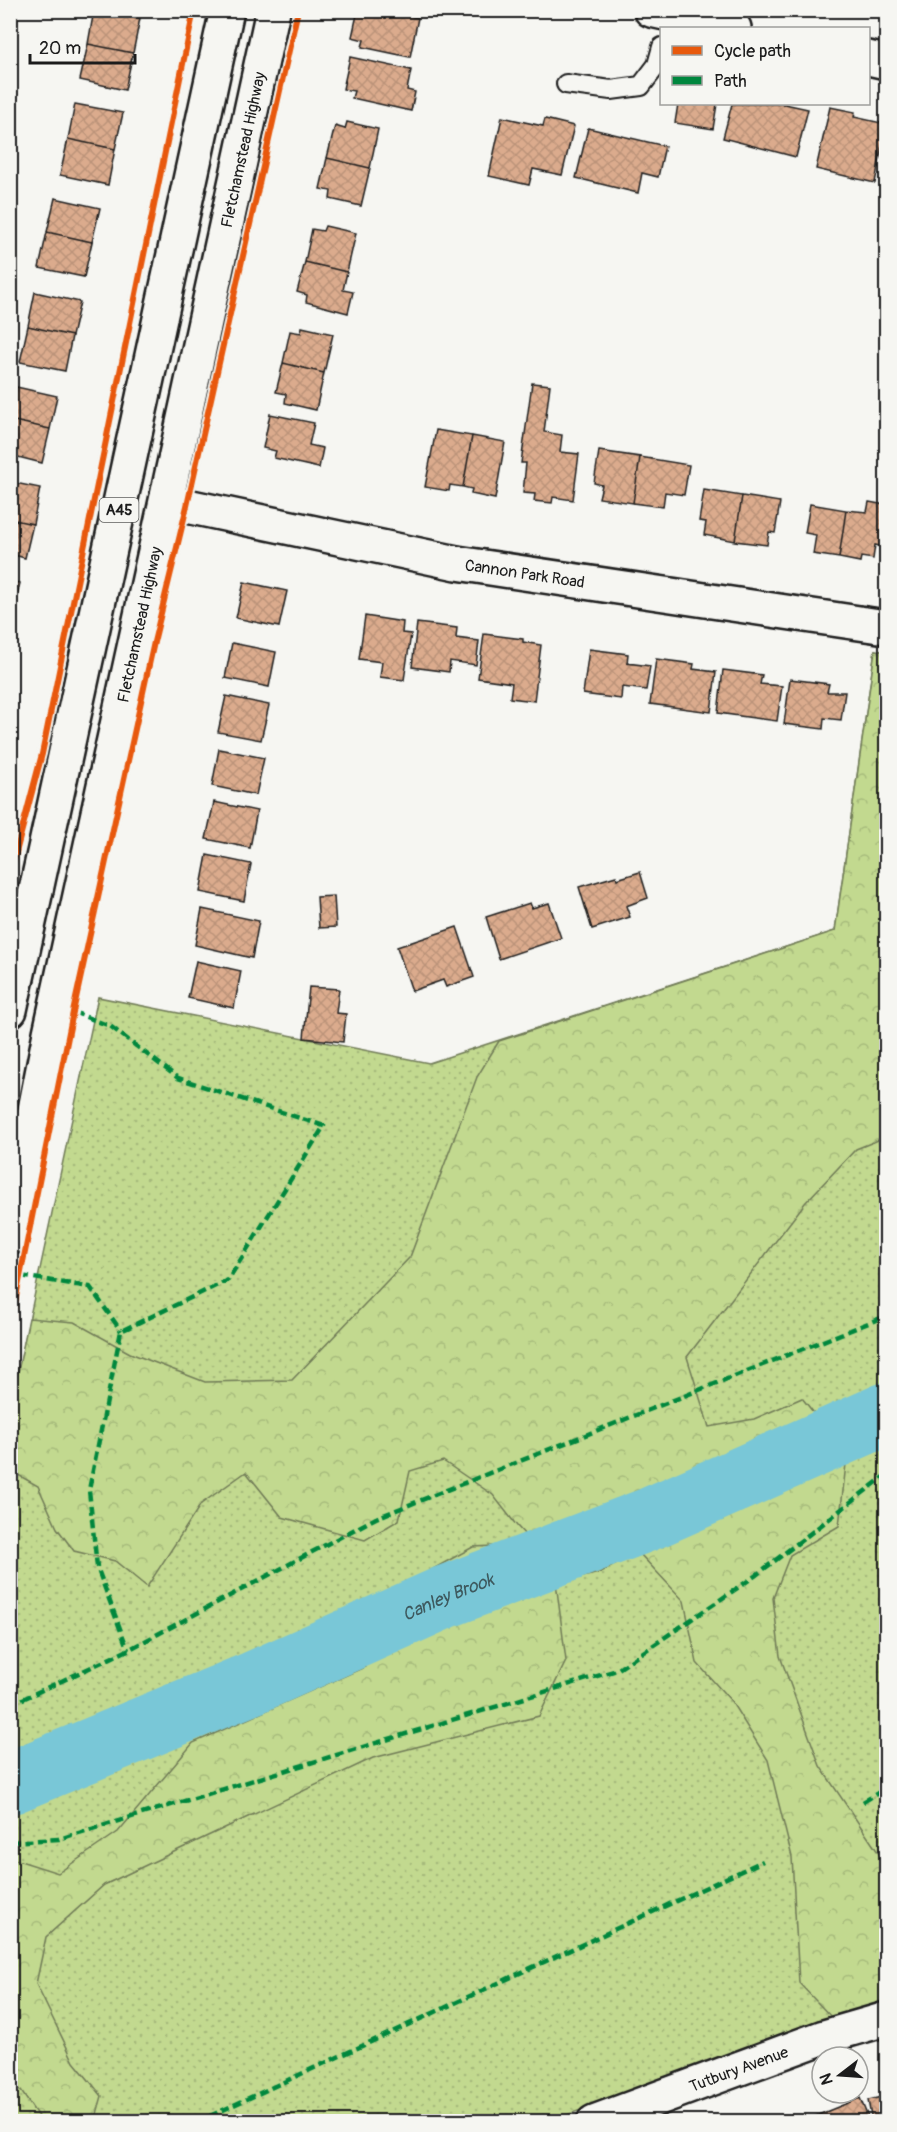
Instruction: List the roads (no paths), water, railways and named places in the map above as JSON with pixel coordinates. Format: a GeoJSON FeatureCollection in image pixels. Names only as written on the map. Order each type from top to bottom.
{"type":"FeatureCollection","features":[{"type":"Feature","properties":{"kind":"main road","name":"A45"},"geometry":{"type":"LineString","coordinates":[[10,1010],[227,10]]}},
{"type":"Feature","properties":{"kind":"main road","name":"Fletchamstead Highway"},"geometry":{"type":"LineString","coordinates":[[10,1238],[50,1033],[168,502],[273,10]]}},
{"type":"Feature","properties":{"kind":"main road"},"geometry":{"type":"LineString","coordinates":[[662,18],[727,27]]}},
{"type":"Feature","properties":{"kind":"main road"},"geometry":{"type":"LineString","coordinates":[[870,58],[886,62]]}},
{"type":"Feature","properties":{"kind":"main road","name":"Cannon Park Road"},"geometry":{"type":"LineString","coordinates":[[168,502],[457,564],[886,627]]}},
{"type":"Feature","properties":{"kind":"main road","name":"Tutbury Avenue"},"geometry":{"type":"LineString","coordinates":[[594,2121],[824,2037],[886,2019]]}},
{"type":"Feature","properties":{"kind":"lane"},"geometry":{"type":"LineString","coordinates":[[566,84],[611,90],[641,86],[657,65],[660,54]]}},
{"type":"Feature","properties":{"kind":"waterway","name":"Canley Brook"},"geometry":{"type":"LineString","coordinates":[[10,1783],[255,1682],[445,1597],[647,1520],[886,1414]]}}]}
